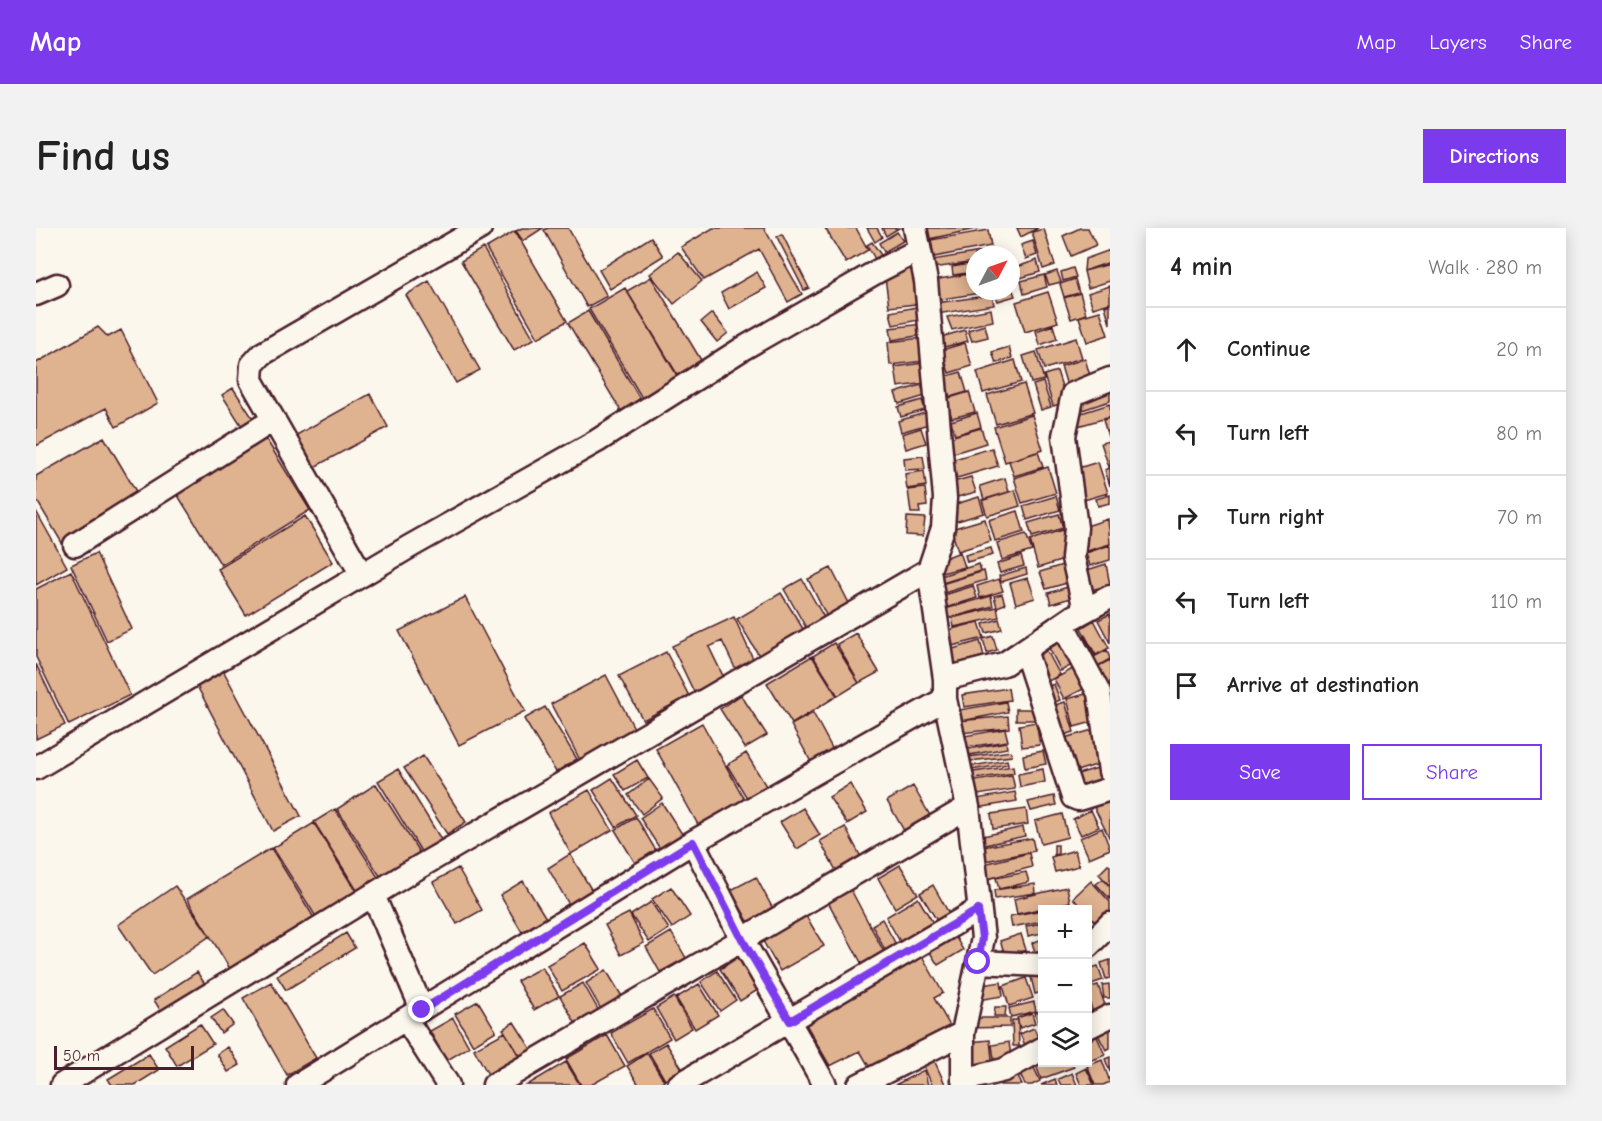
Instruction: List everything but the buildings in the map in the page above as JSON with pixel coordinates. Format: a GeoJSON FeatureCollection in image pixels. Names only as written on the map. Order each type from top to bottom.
{"type":"FeatureCollection","features":[{"type":"Feature","properties":{"kind":"street"},"geometry":{"type":"LineString","coordinates":[[362,575],[251,380],[252,365],[256,359],[480,228]]}},
{"type":"Feature","properties":{"kind":"street"},"geometry":{"type":"LineString","coordinates":[[36,768],[362,575],[597,441],[742,349],[878,271],[917,239],[926,281],[945,498],[943,528],[929,570],[945,689],[968,807],[982,938],[963,1033],[964,1082],[1004,1070],[1038,1051]]}},
{"type":"Feature","properties":{"kind":"street"},"geometry":{"type":"LineString","coordinates":[[36,294],[57,285]]}},
{"type":"Feature","properties":{"kind":"street"},"geometry":{"type":"LineString","coordinates":[[1085,610],[1073,558],[1076,528],[1064,436],[1073,394],[1110,379]]}},
{"type":"Feature","properties":{"kind":"street"},"geometry":{"type":"LineString","coordinates":[[75,545],[273,420]]}},
{"type":"Feature","properties":{"kind":"street"},"geometry":{"type":"LineString","coordinates":[[62,1085],[373,895],[929,570]]}},
{"type":"Feature","properties":{"kind":"street"},"geometry":{"type":"LineString","coordinates":[[298,1085],[945,689],[1004,664],[1073,617],[1110,597]]}},
{"type":"Feature","properties":{"kind":"street"},"geometry":{"type":"LineString","coordinates":[[1063,625],[1105,703],[1110,771]]}},
{"type":"Feature","properties":{"kind":"street"},"geometry":{"type":"LineString","coordinates":[[1025,650],[1073,798],[1078,799],[1110,789]]}},
{"type":"Feature","properties":{"kind":"street"},"geometry":{"type":"LineString","coordinates":[[495,1085],[968,807]]}},
{"type":"Feature","properties":{"kind":"street"},"geometry":{"type":"LineString","coordinates":[[693,842],[742,939],[825,1085]]}},
{"type":"Feature","properties":{"kind":"street"},"geometry":{"type":"LineString","coordinates":[[373,895],[414,1014],[448,1085]]}},
{"type":"Feature","properties":{"kind":"street"},"geometry":{"type":"LineString","coordinates":[[679,1085],[978,910]]}},
{"type":"Feature","properties":{"kind":"street"},"geometry":{"type":"LineString","coordinates":[[1092,942],[1110,924]]}},
{"type":"Feature","properties":{"kind":"street"},"geometry":{"type":"LineString","coordinates":[[978,962],[1038,965]]}},
{"type":"Feature","properties":{"kind":"street"},"geometry":{"type":"LineString","coordinates":[[1092,1025],[1110,1016]]}},
{"type":"Feature","properties":{"kind":"street"},"geometry":{"type":"LineString","coordinates":[[859,1085],[963,1033]]}},
{"type":"Feature","properties":{"kind":"route"},"geometry":{"type":"LineString","coordinates":[[422,1010],[693,842],[742,939],[790,1021],[978,910],[982,938],[978,962]]}}]}
